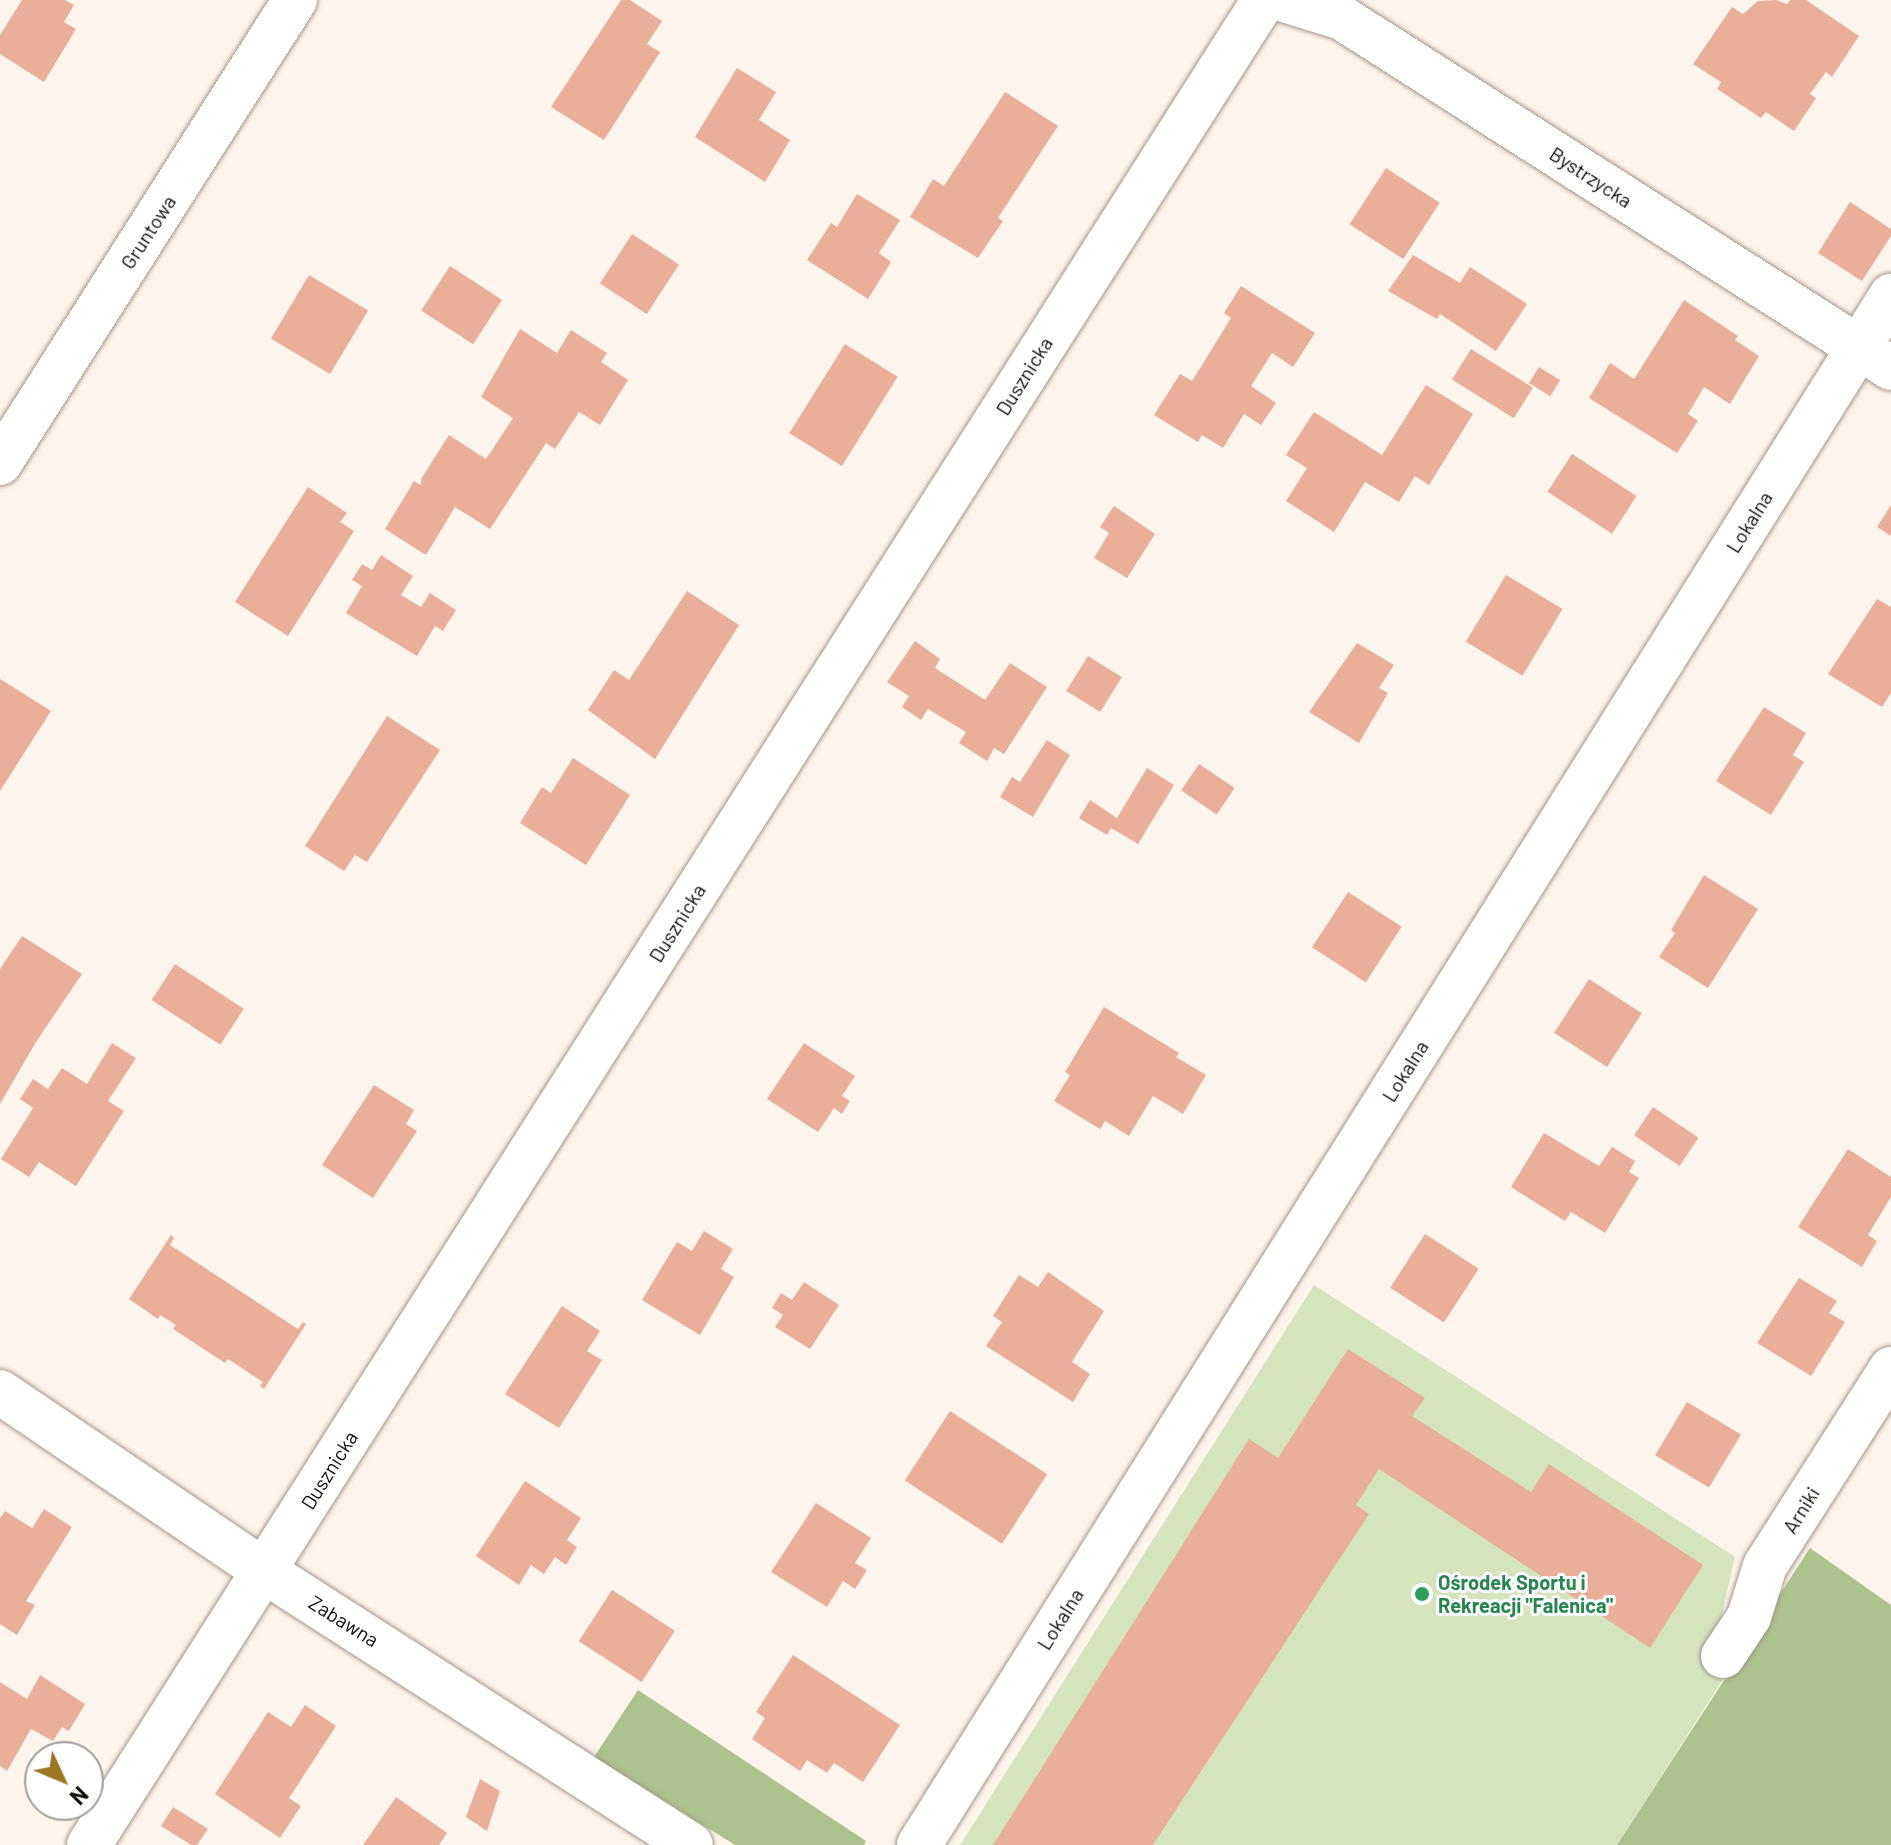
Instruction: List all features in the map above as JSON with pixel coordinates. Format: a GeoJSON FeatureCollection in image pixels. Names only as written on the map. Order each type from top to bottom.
{"type":"FeatureCollection","features":[{"type":"Feature","properties":{"kind":"street","name":"Gruntowa"},"geometry":{"type":"LineString","coordinates":[[0,463],[295,0]]}},
{"type":"Feature","properties":{"kind":"street","name":"Dusznicka"},"geometry":{"type":"LineString","coordinates":[[89,1845],[1264,0]]}},
{"type":"Feature","properties":{"kind":"street","name":"Bystrzycka"},"geometry":{"type":"LineString","coordinates":[[1284,0],[1342,18],[1875,358]]}},
{"type":"Feature","properties":{"kind":"street","name":"Lokalna"},"geometry":{"type":"LineString","coordinates":[[919,1845],[1875,358],[1891,296]]}},
{"type":"Feature","properties":{"kind":"street","name":"Arniki"},"geometry":{"type":"LineString","coordinates":[[1723,1656],[1749,1617],[1765,1566],[1891,1369]]}},
{"type":"Feature","properties":{"kind":"street","name":"Zabawna"},"geometry":{"type":"LineString","coordinates":[[0,1392],[264,1571],[691,1845]]}},
{"type":"Feature","properties":{"kind":"green space","name":"Ośrodek Sportu i Rekreacji \"Falenica\""},"geometry":{"type":"Polygon","coordinates":[[[1314,1285],[1735,1557],[1718,1631],[1734,1662],[1617,1845],[960,1845],[1314,1285]]]}},
{"type":"Feature","properties":{"kind":"green space"},"geometry":{"type":"Polygon","coordinates":[[[1810,1548],[1891,1605],[1891,1845],[1617,1845],[1810,1548]]]}},
{"type":"Feature","properties":{"kind":"green space"},"geometry":{"type":"Polygon","coordinates":[[[638,1690],[866,1841],[864,1845],[735,1845],[594,1757],[638,1690]]]}},
{"type":"Feature","properties":{"kind":"building"},"geometry":{"type":"Polygon","coordinates":[[[22,0],[65,0],[74,5],[64,22],[76,29],[44,82],[0,54],[0,35],[22,0]]]}},
{"type":"Feature","properties":{"kind":"building"},"geometry":{"type":"Polygon","coordinates":[[[621,0],[630,0],[662,21],[647,44],[660,52],[604,140],[551,107],[621,0]]]}},
{"type":"Feature","properties":{"kind":"building"},"geometry":{"type":"Polygon","coordinates":[[[1776,0],[1787,4],[1790,0],[1806,0],[1859,36],[1832,77],[1826,72],[1810,94],[1816,98],[1794,131],[1766,112],[1761,118],[1717,89],[1721,82],[1693,64],[1732,7],[1743,14],[1758,1],[1776,0]]]}},
{"type":"Feature","properties":{"kind":"building"},"geometry":{"type":"Polygon","coordinates":[[[737,68],[776,92],[759,120],[790,140],[765,182],[695,137],[737,68]]]}},
{"type":"Feature","properties":{"kind":"building"},"geometry":{"type":"Polygon","coordinates":[[[1005,92],[1058,126],[998,218],[1003,221],[978,258],[910,217],[933,179],[944,186],[1005,92]]]}},
{"type":"Feature","properties":{"kind":"building"},"geometry":{"type":"Polygon","coordinates":[[[1386,168],[1440,203],[1403,259],[1350,224],[1386,168]]]}},
{"type":"Feature","properties":{"kind":"building"},"geometry":{"type":"Polygon","coordinates":[[[857,194],[900,220],[879,253],[891,262],[868,299],[807,260],[831,223],[837,227],[857,194]]]}},
{"type":"Feature","properties":{"kind":"building"},"geometry":{"type":"Polygon","coordinates":[[[1850,202],[1891,229],[1891,236],[1862,281],[1818,253],[1850,202]]]}},
{"type":"Feature","properties":{"kind":"building"},"geometry":{"type":"Polygon","coordinates":[[[632,234],[679,264],[647,314],[600,283],[632,234]]]}},
{"type":"Feature","properties":{"kind":"building"},"geometry":{"type":"Polygon","coordinates":[[[1413,255],[1460,283],[1470,267],[1527,304],[1496,351],[1440,314],[1437,319],[1388,291],[1413,255]]]}},
{"type":"Feature","properties":{"kind":"building"},"geometry":{"type":"Polygon","coordinates":[[[450,266],[502,300],[473,344],[421,310],[450,266]]]}},
{"type":"Feature","properties":{"kind":"building"},"geometry":{"type":"Polygon","coordinates":[[[309,275],[368,311],[330,374],[271,338],[309,275]]]}},
{"type":"Feature","properties":{"kind":"building"},"geometry":{"type":"Polygon","coordinates":[[[1241,286],[1315,333],[1293,367],[1272,353],[1251,386],[1276,403],[1261,425],[1244,414],[1223,448],[1202,435],[1198,442],[1154,415],[1180,374],[1192,381],[1231,318],[1224,313],[1241,286]]]}},
{"type":"Feature","properties":{"kind":"building"},"geometry":{"type":"Polygon","coordinates":[[[1684,300],[1738,336],[1735,340],[1759,356],[1730,404],[1704,387],[1688,414],[1698,421],[1677,453],[1589,398],[1610,363],[1634,379],[1684,300]]]}},
{"type":"Feature","properties":{"kind":"building"},"geometry":{"type":"Polygon","coordinates":[[[520,329],[557,353],[571,330],[607,353],[601,362],[628,380],[600,425],[579,412],[555,449],[546,443],[490,529],[455,507],[426,555],[385,529],[414,481],[421,485],[421,479],[449,435],[486,459],[513,418],[481,397],[520,329]]]}},
{"type":"Feature","properties":{"kind":"building"},"geometry":{"type":"Polygon","coordinates":[[[845,344],[898,377],[842,466],[789,433],[845,344]]]}},
{"type":"Feature","properties":{"kind":"building"},"geometry":{"type":"Polygon","coordinates":[[[1471,349],[1533,388],[1514,418],[1452,380],[1471,349]]]}},
{"type":"Feature","properties":{"kind":"building"},"geometry":{"type":"Polygon","coordinates":[[[1539,367],[1560,380],[1550,396],[1529,383],[1539,367]]]}},
{"type":"Feature","properties":{"kind":"building"},"geometry":{"type":"Polygon","coordinates":[[[1426,385],[1473,414],[1429,485],[1415,476],[1399,502],[1365,482],[1334,532],[1286,501],[1307,468],[1286,455],[1314,412],[1382,455],[1426,385]]]}},
{"type":"Feature","properties":{"kind":"building"},"geometry":{"type":"Polygon","coordinates":[[[1572,454],[1637,496],[1612,534],[1547,492],[1572,454]]]}},
{"type":"Feature","properties":{"kind":"building"},"geometry":{"type":"Polygon","coordinates":[[[308,487],[347,513],[340,522],[354,531],[288,636],[235,602],[308,487]]]}},
{"type":"Feature","properties":{"kind":"building"},"geometry":{"type":"Polygon","coordinates":[[[1891,505],[1891,536],[1877,527],[1891,505]]]}},
{"type":"Feature","properties":{"kind":"building"},"geometry":{"type":"Polygon","coordinates":[[[1114,506],[1155,534],[1127,578],[1094,558],[1109,533],[1100,527],[1114,506]]]}},
{"type":"Feature","properties":{"kind":"building"},"geometry":{"type":"Polygon","coordinates":[[[381,555],[413,576],[401,595],[421,607],[430,593],[456,610],[443,631],[435,626],[417,656],[346,613],[362,586],[352,580],[362,564],[372,570],[381,555]]]}},
{"type":"Feature","properties":{"kind":"building"},"geometry":{"type":"Polygon","coordinates":[[[1506,575],[1563,609],[1522,676],[1466,642],[1506,575]]]}},
{"type":"Feature","properties":{"kind":"building"},"geometry":{"type":"Polygon","coordinates":[[[687,591],[739,625],[655,759],[588,710],[614,670],[629,680],[687,591]]]}},
{"type":"Feature","properties":{"kind":"building"},"geometry":{"type":"Polygon","coordinates":[[[1877,599],[1891,607],[1891,693],[1882,707],[1828,674],[1877,599]]]}},
{"type":"Feature","properties":{"kind":"building"},"geometry":{"type":"Polygon","coordinates":[[[915,641],[940,659],[935,668],[985,700],[1010,663],[1047,687],[1004,754],[994,748],[987,761],[959,743],[966,732],[928,709],[921,720],[902,707],[909,696],[887,682],[915,641]]]}},
{"type":"Feature","properties":{"kind":"building"},"geometry":{"type":"Polygon","coordinates":[[[1357,643],[1394,665],[1379,688],[1388,693],[1359,743],[1309,712],[1357,643]]]}},
{"type":"Feature","properties":{"kind":"building"},"geometry":{"type":"Polygon","coordinates":[[[1088,656],[1122,677],[1100,712],[1066,691],[1088,656]]]}},
{"type":"Feature","properties":{"kind":"building"},"geometry":{"type":"Polygon","coordinates":[[[0,679],[51,711],[0,791],[0,679]]]}},
{"type":"Feature","properties":{"kind":"building"},"geometry":{"type":"Polygon","coordinates":[[[1764,707],[1806,733],[1793,755],[1804,762],[1771,815],[1716,781],[1764,707]]]}},
{"type":"Feature","properties":{"kind":"building"},"geometry":{"type":"Polygon","coordinates":[[[387,716],[440,750],[367,862],[355,855],[344,871],[305,846],[387,716]]]}},
{"type":"Feature","properties":{"kind":"building"},"geometry":{"type":"Polygon","coordinates":[[[1047,740],[1070,755],[1033,817],[1000,797],[1012,777],[1020,782],[1047,740]]]}},
{"type":"Feature","properties":{"kind":"building"},"geometry":{"type":"Polygon","coordinates":[[[573,758],[630,795],[586,865],[520,823],[542,787],[551,793],[573,758]]]}},
{"type":"Feature","properties":{"kind":"building"},"geometry":{"type":"Polygon","coordinates":[[[1199,764],[1235,788],[1217,815],[1181,791],[1199,764]]]}},
{"type":"Feature","properties":{"kind":"building"},"geometry":{"type":"Polygon","coordinates":[[[1147,768],[1174,785],[1138,844],[1111,828],[1107,835],[1079,818],[1090,800],[1117,818],[1147,768]]]}},
{"type":"Feature","properties":{"kind":"building"},"geometry":{"type":"Polygon","coordinates":[[[1704,875],[1758,909],[1708,988],[1659,957],[1675,933],[1671,930],[1704,875]]]}},
{"type":"Feature","properties":{"kind":"building"},"geometry":{"type":"Polygon","coordinates":[[[1348,892],[1402,927],[1366,982],[1312,947],[1348,892]]]}},
{"type":"Feature","properties":{"kind":"building"},"geometry":{"type":"Polygon","coordinates":[[[22,936],[82,974],[36,1042],[0,1104],[0,969],[22,936]]]}},
{"type":"Feature","properties":{"kind":"building"},"geometry":{"type":"Polygon","coordinates":[[[175,964],[244,1009],[220,1045],[152,1000],[175,964]]]}},
{"type":"Feature","properties":{"kind":"building"},"geometry":{"type":"Polygon","coordinates":[[[1589,979],[1642,1013],[1607,1067],[1554,1033],[1589,979]]]}},
{"type":"Feature","properties":{"kind":"building"},"geometry":{"type":"Polygon","coordinates":[[[1104,1007],[1179,1053],[1176,1057],[1206,1075],[1183,1114],[1153,1096],[1129,1136],[1105,1121],[1100,1129],[1054,1101],[1070,1075],[1065,1072],[1104,1007]]]}},
{"type":"Feature","properties":{"kind":"building"},"geometry":{"type":"Polygon","coordinates":[[[112,1043],[136,1058],[108,1101],[124,1111],[76,1186],[39,1162],[29,1177],[1,1159],[33,1108],[20,1099],[33,1079],[48,1089],[62,1068],[87,1084],[112,1043]]]}},
{"type":"Feature","properties":{"kind":"building"},"geometry":{"type":"Polygon","coordinates":[[[804,1043],[855,1076],[842,1096],[850,1101],[842,1114],[834,1108],[818,1132],[767,1099],[804,1043]]]}},
{"type":"Feature","properties":{"kind":"building"},"geometry":{"type":"Polygon","coordinates":[[[374,1085],[414,1110],[406,1124],[417,1131],[373,1198],[322,1165],[374,1085]]]}},
{"type":"Feature","properties":{"kind":"building"},"geometry":{"type":"Polygon","coordinates":[[[1653,1107],[1699,1138],[1680,1166],[1634,1135],[1653,1107]]]}},
{"type":"Feature","properties":{"kind":"building"},"geometry":{"type":"Polygon","coordinates":[[[1544,1133],[1599,1166],[1612,1147],[1635,1161],[1629,1172],[1639,1178],[1605,1233],[1571,1212],[1565,1221],[1511,1187],[1544,1133]]]}},
{"type":"Feature","properties":{"kind":"building"},"geometry":{"type":"Polygon","coordinates":[[[1848,1149],[1891,1177],[1891,1197],[1868,1235],[1877,1241],[1862,1267],[1798,1227],[1848,1149]]]}},
{"type":"Feature","properties":{"kind":"building"},"geometry":{"type":"Polygon","coordinates":[[[704,1231],[733,1249],[721,1269],[734,1277],[700,1335],[642,1300],[677,1242],[692,1251],[704,1231]]]}},
{"type":"Feature","properties":{"kind":"building"},"geometry":{"type":"Polygon","coordinates":[[[1425,1234],[1479,1269],[1444,1323],[1390,1288],[1425,1234]]]}},
{"type":"Feature","properties":{"kind":"building"},"geometry":{"type":"Polygon","coordinates":[[[171,1235],[174,1238],[170,1245],[298,1329],[303,1322],[306,1324],[264,1389],[260,1386],[263,1382],[228,1359],[225,1363],[173,1329],[176,1325],[160,1315],[158,1319],[129,1299],[171,1235]]]}},
{"type":"Feature","properties":{"kind":"building"},"geometry":{"type":"Polygon","coordinates":[[[1048,1272],[1104,1311],[1072,1362],[1090,1374],[1073,1402],[986,1346],[1002,1322],[993,1316],[1019,1275],[1038,1287],[1048,1272]]]}},
{"type":"Feature","properties":{"kind":"building"},"geometry":{"type":"Polygon","coordinates":[[[1799,1278],[1837,1301],[1829,1313],[1845,1322],[1811,1376],[1757,1343],[1799,1278]]]}},
{"type":"Feature","properties":{"kind":"building"},"geometry":{"type":"Polygon","coordinates":[[[804,1282],[839,1305],[810,1349],[775,1327],[783,1315],[772,1308],[781,1293],[792,1300],[804,1282]]]}},
{"type":"Feature","properties":{"kind":"building"},"geometry":{"type":"Polygon","coordinates":[[[562,1306],[600,1331],[587,1351],[602,1360],[559,1428],[505,1394],[562,1306]]]}},
{"type":"Feature","properties":{"kind":"building"},"geometry":{"type":"Polygon","coordinates":[[[1348,1349],[1425,1398],[1412,1416],[1531,1492],[1549,1464],[1703,1565],[1650,1648],[1379,1469],[1356,1505],[1369,1514],[1153,1845],[993,1845],[1249,1439],[1278,1458],[1348,1349]]]}},
{"type":"Feature","properties":{"kind":"building"},"geometry":{"type":"Polygon","coordinates":[[[1687,1402],[1741,1434],[1709,1488],[1655,1455],[1687,1402]]]}},
{"type":"Feature","properties":{"kind":"building"},"geometry":{"type":"Polygon","coordinates":[[[950,1411],[1047,1474],[1002,1544],[905,1481],[950,1411]]]}},
{"type":"Feature","properties":{"kind":"building"},"geometry":{"type":"Polygon","coordinates":[[[525,1481],[581,1518],[567,1540],[577,1547],[566,1565],[555,1557],[544,1574],[531,1565],[519,1585],[476,1556],[525,1481]]]}},
{"type":"Feature","properties":{"kind":"building"},"geometry":{"type":"Polygon","coordinates":[[[816,1503],[871,1538],[855,1563],[867,1570],[855,1589],[843,1581],[827,1607],[771,1572],[816,1503]]]}},
{"type":"Feature","properties":{"kind":"building"},"geometry":{"type":"Polygon","coordinates":[[[44,1509],[72,1527],[26,1601],[35,1605],[17,1635],[0,1624],[0,1518],[5,1511],[32,1528],[44,1509]]]}},
{"type":"Feature","properties":{"kind":"building"},"geometry":{"type":"Polygon","coordinates":[[[612,1590],[675,1631],[642,1682],[579,1641],[612,1590]]]}},
{"type":"Feature","properties":{"kind":"building"},"geometry":{"type":"Polygon","coordinates":[[[793,1655],[900,1725],[863,1782],[834,1763],[827,1773],[807,1760],[800,1771],[752,1739],[765,1718],[756,1712],[793,1655]]]}},
{"type":"Feature","properties":{"kind":"building"},"geometry":{"type":"Polygon","coordinates":[[[40,1675],[85,1704],[69,1731],[62,1727],[53,1741],[31,1729],[7,1771],[0,1766],[0,1682],[27,1699],[40,1675]]]}},
{"type":"Feature","properties":{"kind":"building"},"geometry":{"type":"Polygon","coordinates":[[[305,1705],[336,1726],[289,1798],[301,1806],[280,1838],[215,1794],[268,1712],[291,1727],[305,1705]]]}},
{"type":"Feature","properties":{"kind":"building"},"geometry":{"type":"Polygon","coordinates":[[[480,1779],[500,1791],[487,1831],[466,1817],[480,1779]]]}},
{"type":"Feature","properties":{"kind":"building"},"geometry":{"type":"Polygon","coordinates":[[[396,1797],[447,1833],[439,1845],[363,1845],[396,1797]]]}},
{"type":"Feature","properties":{"kind":"building"},"geometry":{"type":"Polygon","coordinates":[[[173,1807],[208,1829],[197,1845],[191,1845],[161,1826],[173,1807]]]}},
{"type":"Feature","properties":{"kind":"place","name":"Ośrodek Sportu i Rekreacji \"Falenica\""},"geometry":{"type":"Point","coordinates":[1422,1594]}}]}
